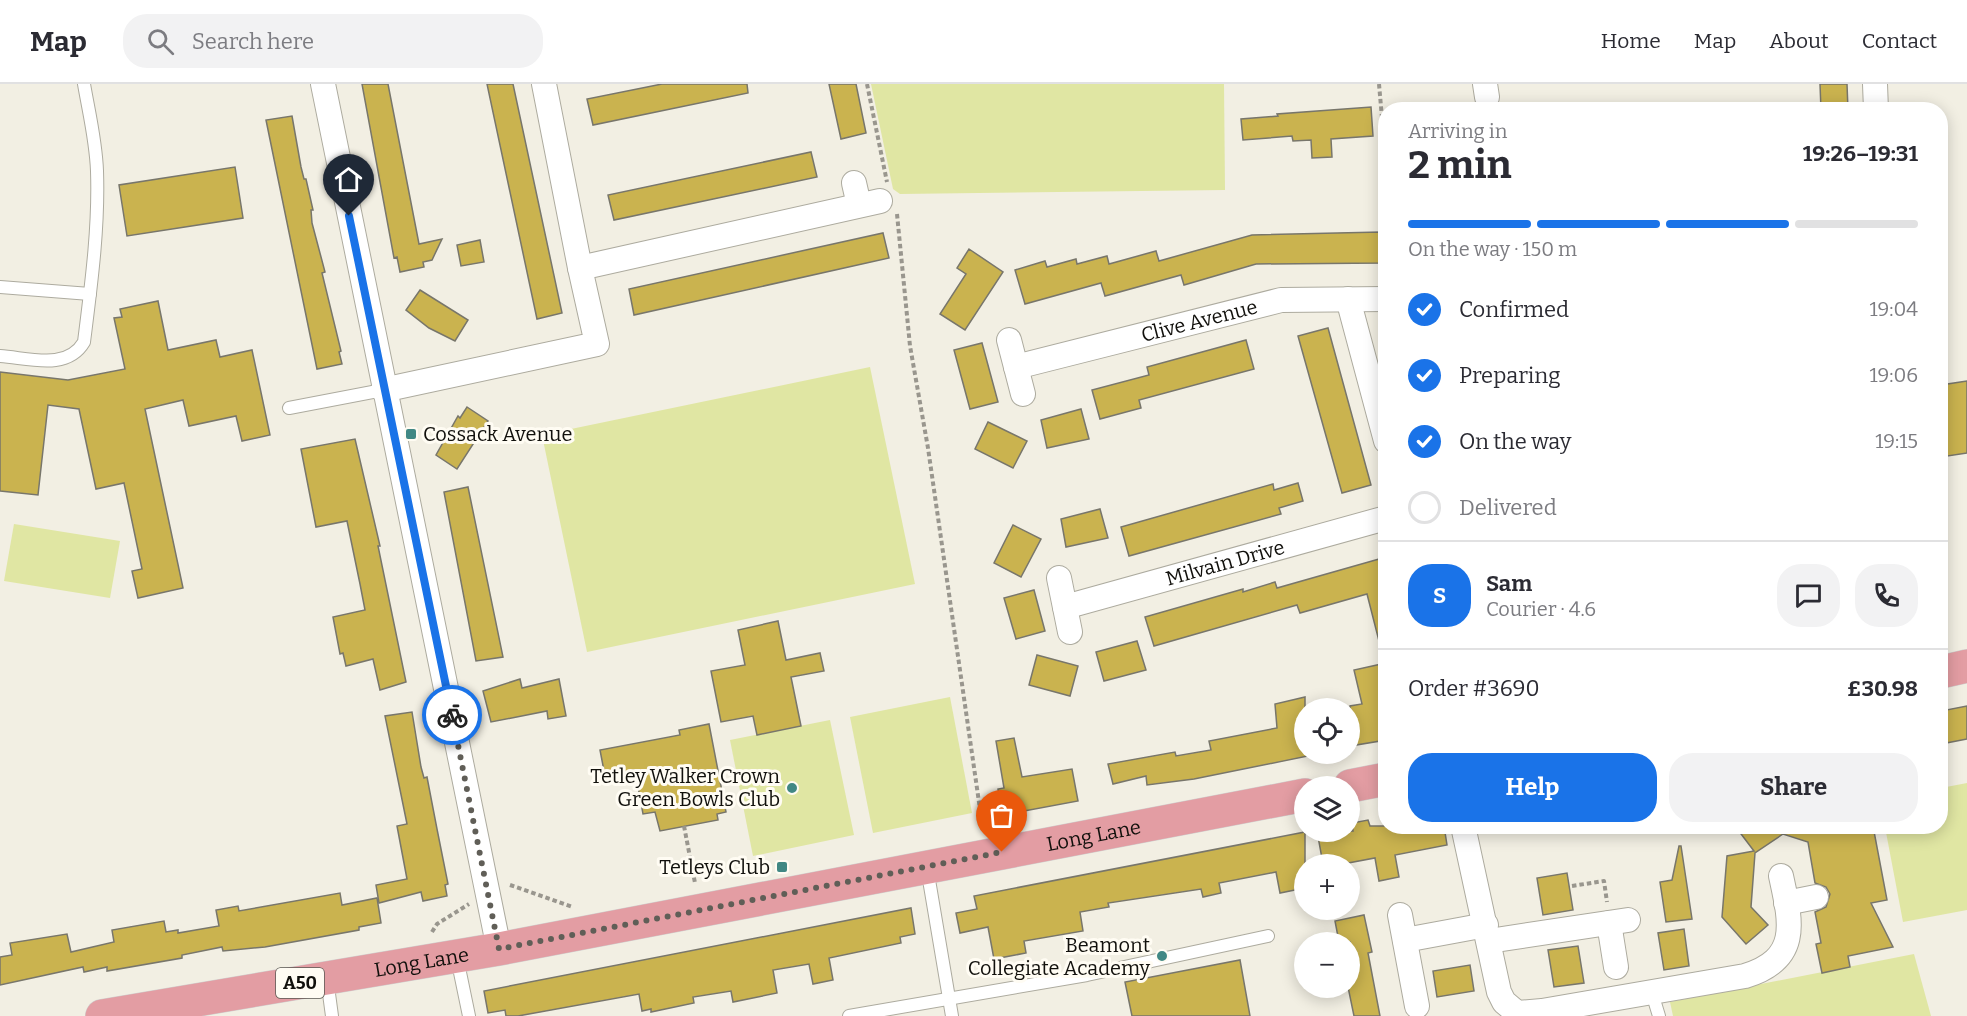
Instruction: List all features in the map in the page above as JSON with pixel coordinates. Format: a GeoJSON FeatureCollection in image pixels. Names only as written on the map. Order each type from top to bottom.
{"type":"FeatureCollection","features":[{"type":"Feature","properties":{"kind":"main road"},"geometry":{"type":"LineString","coordinates":[[1948,670],[1967,666]]}},
{"type":"Feature","properties":{"kind":"main road"},"geometry":{"type":"LineString","coordinates":[[1360,784],[1378,781]]}},
{"type":"Feature","properties":{"kind":"main road","name":"Long Lane"},"geometry":{"type":"LineString","coordinates":[[102,1016],[457,957],[1294,797]]}},
{"type":"Feature","properties":{"kind":"street"},"geometry":{"type":"LineString","coordinates":[[323,84],[383,390],[464,770],[499,949]]}},
{"type":"Feature","properties":{"kind":"street"},"geometry":{"type":"LineString","coordinates":[[383,390],[597,344],[543,84]]}},
{"type":"Feature","properties":{"kind":"street"},"geometry":{"type":"LineString","coordinates":[[1875,84],[1876,102]]}},
{"type":"Feature","properties":{"kind":"street"},"geometry":{"type":"LineString","coordinates":[[580,268],[871,197]]}},
{"type":"Feature","properties":{"kind":"street"},"geometry":{"type":"LineString","coordinates":[[1348,299],[1378,411]]}},
{"type":"Feature","properties":{"kind":"street","name":"Clive Avenue"},"geometry":{"type":"LineString","coordinates":[[1016,367],[1281,300],[1378,299]]}},
{"type":"Feature","properties":{"kind":"street"},"geometry":{"type":"LineString","coordinates":[[1010,340],[1023,394]]}},
{"type":"Feature","properties":{"kind":"street","name":"Milvain Drive"},"geometry":{"type":"LineString","coordinates":[[1065,607],[1378,520]]}},
{"type":"Feature","properties":{"kind":"street"},"geometry":{"type":"LineString","coordinates":[[1059,578],[1070,632]]}},
{"type":"Feature","properties":{"kind":"street"},"geometry":{"type":"LineString","coordinates":[[1465,834],[1499,992],[1506,1013],[1525,1014],[1745,976],[1774,964],[1784,949],[1788,935],[1781,876]]}},
{"type":"Feature","properties":{"kind":"street"},"geometry":{"type":"LineString","coordinates":[[1786,903],[1816,897]]}},
{"type":"Feature","properties":{"kind":"street"},"geometry":{"type":"LineString","coordinates":[[1400,915],[1417,1006]]}},
{"type":"Feature","properties":{"kind":"street"},"geometry":{"type":"LineString","coordinates":[[1405,940],[1616,922],[1616,967]]}},
{"type":"Feature","properties":{"kind":"lane"},"geometry":{"type":"LineString","coordinates":[[0,356],[59,361],[78,352],[84,342],[90,294],[97,173],[94,136],[84,84]]}},
{"type":"Feature","properties":{"kind":"lane"},"geometry":{"type":"LineString","coordinates":[[0,287],[90,294]]}},
{"type":"Feature","properties":{"kind":"lane"},"geometry":{"type":"LineString","coordinates":[[289,408],[383,390]]}},
{"type":"Feature","properties":{"kind":"lane"},"geometry":{"type":"LineString","coordinates":[[927,867],[952,1016]]}},
{"type":"Feature","properties":{"kind":"lane"},"geometry":{"type":"LineString","coordinates":[[849,1016],[1087,975],[1268,936]]}},
{"type":"Feature","properties":{"kind":"lane"},"geometry":{"type":"LineString","coordinates":[[457,957],[469,1016]]}},
{"type":"Feature","properties":{"kind":"lane"},"geometry":{"type":"LineString","coordinates":[[327,978],[332,1016]]}},
{"type":"Feature","properties":{"kind":"lane"},"geometry":{"type":"LineString","coordinates":[[1652,993],[1659,1016]]}},
{"type":"Feature","properties":{"kind":"path"},"geometry":{"type":"LineString","coordinates":[[867,84],[871,197],[897,209],[910,346],[930,458],[987,855]]}},
{"type":"Feature","properties":{"kind":"path"},"geometry":{"type":"LineString","coordinates":[[1379,84],[1381,102]]}},
{"type":"Feature","properties":{"kind":"path"},"geometry":{"type":"LineString","coordinates":[[684,826],[696,883]]}},
{"type":"Feature","properties":{"kind":"path"},"geometry":{"type":"LineString","coordinates":[[1572,886],[1604,881],[1616,922]]}},
{"type":"Feature","properties":{"kind":"path"},"geometry":{"type":"LineString","coordinates":[[503,885],[566,902],[573,907]]}},
{"type":"Feature","properties":{"kind":"path"},"geometry":{"type":"LineString","coordinates":[[432,932],[437,924],[474,902]]}},
{"type":"Feature","properties":{"kind":"green space"},"geometry":{"type":"Polygon","coordinates":[[[871,84],[1224,84],[1225,190],[900,194],[893,189],[871,84]]]}},
{"type":"Feature","properties":{"kind":"green space"},"geometry":{"type":"Polygon","coordinates":[[[870,367],[915,584],[587,652],[542,435],[870,367]]]}},
{"type":"Feature","properties":{"kind":"green space"},"geometry":{"type":"Polygon","coordinates":[[[14,524],[120,541],[110,598],[4,581],[14,524]]]}},
{"type":"Feature","properties":{"kind":"green space"},"geometry":{"type":"Polygon","coordinates":[[[950,697],[972,813],[873,833],[850,717],[950,697]]]}},
{"type":"Feature","properties":{"kind":"green space","name":"Tetley Walker Crown Green Bowls Club"},"geometry":{"type":"Polygon","coordinates":[[[830,720],[854,835],[753,856],[730,740],[830,720]]]}},
{"type":"Feature","properties":{"kind":"green space"},"geometry":{"type":"Polygon","coordinates":[[[1967,783],[1967,910],[1903,922],[1886,834],[1948,834],[1948,787],[1967,783]]]}},
{"type":"Feature","properties":{"kind":"green space"},"geometry":{"type":"Polygon","coordinates":[[[1914,954],[1931,1016],[1673,1016],[1670,1002],[1914,954]]]}},
{"type":"Feature","properties":{"kind":"building"},"geometry":{"type":"Polygon","coordinates":[[[362,84],[388,84],[419,244],[442,239],[432,260],[423,262],[424,267],[400,272],[397,257],[394,258],[362,84]]]}},
{"type":"Feature","properties":{"kind":"building"},"geometry":{"type":"Polygon","coordinates":[[[487,84],[513,84],[562,313],[537,319],[487,84]]]}},
{"type":"Feature","properties":{"kind":"building"},"geometry":{"type":"Polygon","coordinates":[[[662,84],[747,84],[748,93],[593,125],[587,99],[662,84]]]}},
{"type":"Feature","properties":{"kind":"building"},"geometry":{"type":"Polygon","coordinates":[[[829,84],[856,84],[866,133],[841,139],[829,84]]]}},
{"type":"Feature","properties":{"kind":"building"},"geometry":{"type":"Polygon","coordinates":[[[1820,84],[1847,84],[1848,102],[1821,102],[1820,84]]]}},
{"type":"Feature","properties":{"kind":"building"},"geometry":{"type":"Polygon","coordinates":[[[1371,107],[1373,136],[1331,139],[1332,157],[1312,158],[1311,140],[1293,141],[1292,136],[1243,140],[1241,119],[1371,107]]]}},
{"type":"Feature","properties":{"kind":"building"},"geometry":{"type":"Polygon","coordinates":[[[292,116],[301,167],[313,210],[311,210],[312,223],[325,272],[322,273],[341,351],[339,352],[342,364],[317,369],[266,120],[292,116]]]}},
{"type":"Feature","properties":{"kind":"building"},"geometry":{"type":"Polygon","coordinates":[[[811,152],[817,177],[614,220],[608,195],[811,152]]]}},
{"type":"Feature","properties":{"kind":"building"},"geometry":{"type":"Polygon","coordinates":[[[235,167],[243,218],[127,236],[119,185],[235,167]]]}},
{"type":"Feature","properties":{"kind":"building"},"geometry":{"type":"Polygon","coordinates":[[[1378,232],[1378,263],[1256,264],[1184,285],[1181,275],[1105,296],[1101,283],[1025,304],[1015,270],[1045,261],[1047,267],[1076,259],[1077,264],[1107,256],[1109,264],[1156,251],[1159,261],[1252,235],[1378,232]]]}},
{"type":"Feature","properties":{"kind":"building"},"geometry":{"type":"Polygon","coordinates":[[[883,233],[889,258],[634,315],[629,289],[883,233]]]}},
{"type":"Feature","properties":{"kind":"building"},"geometry":{"type":"Polygon","coordinates":[[[480,240],[484,262],[461,266],[457,245],[480,240]]]}},
{"type":"Feature","properties":{"kind":"building"},"geometry":{"type":"Polygon","coordinates":[[[969,249],[1003,272],[965,330],[940,314],[966,274],[957,268],[969,249]]]}},
{"type":"Feature","properties":{"kind":"building"},"geometry":{"type":"Polygon","coordinates":[[[420,290],[468,320],[455,341],[429,328],[406,310],[420,290]]]}},
{"type":"Feature","properties":{"kind":"building"},"geometry":{"type":"Polygon","coordinates":[[[158,301],[168,350],[216,340],[220,357],[252,350],[270,435],[242,441],[236,416],[189,426],[183,400],[145,409],[183,588],[138,598],[132,571],[142,569],[124,483],[96,489],[79,409],[48,405],[38,495],[0,491],[0,372],[68,380],[125,369],[114,318],[122,317],[120,309],[158,301]]]}},
{"type":"Feature","properties":{"kind":"building"},"geometry":{"type":"Polygon","coordinates":[[[1328,328],[1371,485],[1342,493],[1298,336],[1328,328]]]}},
{"type":"Feature","properties":{"kind":"building"},"geometry":{"type":"Polygon","coordinates":[[[1246,340],[1254,369],[1139,400],[1141,408],[1100,419],[1092,390],[1149,375],[1147,367],[1246,340]]]}},
{"type":"Feature","properties":{"kind":"building"},"geometry":{"type":"Polygon","coordinates":[[[982,343],[998,402],[970,409],[954,350],[982,343]]]}},
{"type":"Feature","properties":{"kind":"building"},"geometry":{"type":"Polygon","coordinates":[[[1967,381],[1967,453],[1948,456],[1948,384],[1967,381]]]}},
{"type":"Feature","properties":{"kind":"building"},"geometry":{"type":"Polygon","coordinates":[[[467,407],[488,421],[457,469],[436,455],[458,416],[460,418],[467,407]]]}},
{"type":"Feature","properties":{"kind":"building"},"geometry":{"type":"Polygon","coordinates":[[[1081,409],[1089,439],[1047,448],[1041,420],[1081,409]]]}},
{"type":"Feature","properties":{"kind":"building"},"geometry":{"type":"Polygon","coordinates":[[[988,422],[1027,441],[1013,468],[975,449],[988,422]]]}},
{"type":"Feature","properties":{"kind":"building"},"geometry":{"type":"Polygon","coordinates":[[[355,439],[380,546],[378,546],[406,682],[380,690],[373,659],[346,666],[343,653],[340,654],[333,617],[365,610],[347,521],[316,527],[301,449],[355,439]]]}},
{"type":"Feature","properties":{"kind":"building"},"geometry":{"type":"Polygon","coordinates":[[[1298,483],[1303,501],[1279,508],[1281,514],[1129,556],[1121,527],[1273,484],[1274,490],[1298,483]]]}},
{"type":"Feature","properties":{"kind":"building"},"geometry":{"type":"Polygon","coordinates":[[[468,487],[503,657],[476,661],[444,492],[468,487]]]}},
{"type":"Feature","properties":{"kind":"building"},"geometry":{"type":"Polygon","coordinates":[[[1100,509],[1108,538],[1066,547],[1061,519],[1100,509]]]}},
{"type":"Feature","properties":{"kind":"building"},"geometry":{"type":"Polygon","coordinates":[[[1013,525],[1041,539],[1021,577],[994,563],[1013,525]]]}},
{"type":"Feature","properties":{"kind":"building"},"geometry":{"type":"Polygon","coordinates":[[[1378,559],[1378,637],[1367,594],[1300,613],[1297,605],[1154,646],[1145,617],[1243,589],[1243,592],[1275,582],[1277,588],[1378,559]]]}},
{"type":"Feature","properties":{"kind":"building"},"geometry":{"type":"Polygon","coordinates":[[[1034,590],[1045,631],[1016,639],[1004,598],[1034,590]]]}},
{"type":"Feature","properties":{"kind":"building"},"geometry":{"type":"Polygon","coordinates":[[[778,621],[786,660],[820,653],[824,671],[791,677],[801,726],[757,735],[753,716],[721,722],[711,671],[745,665],[738,630],[778,621]]]}},
{"type":"Feature","properties":{"kind":"building"},"geometry":{"type":"Polygon","coordinates":[[[1137,641],[1146,670],[1104,681],[1096,652],[1137,641]]]}},
{"type":"Feature","properties":{"kind":"building"},"geometry":{"type":"Polygon","coordinates":[[[1037,655],[1078,666],[1070,696],[1029,685],[1037,655]]]}},
{"type":"Feature","properties":{"kind":"building"},"geometry":{"type":"Polygon","coordinates":[[[1378,665],[1378,741],[1360,744],[1360,704],[1362,704],[1354,670],[1378,665]]]}},
{"type":"Feature","properties":{"kind":"building"},"geometry":{"type":"Polygon","coordinates":[[[520,679],[522,688],[559,679],[566,716],[548,719],[547,711],[491,722],[483,691],[520,679]]]}},
{"type":"Feature","properties":{"kind":"building"},"geometry":{"type":"Polygon","coordinates":[[[1294,700],[1294,759],[1194,779],[1147,785],[1146,776],[1113,784],[1108,764],[1175,752],[1176,756],[1211,750],[1209,741],[1277,728],[1275,704],[1294,700]]]}},
{"type":"Feature","properties":{"kind":"building"},"geometry":{"type":"Polygon","coordinates":[[[1967,706],[1967,739],[1948,743],[1948,710],[1967,706]]]}},
{"type":"Feature","properties":{"kind":"building"},"geometry":{"type":"Polygon","coordinates":[[[412,712],[421,767],[424,778],[427,777],[448,884],[445,885],[447,896],[423,901],[421,892],[379,903],[376,885],[407,879],[397,826],[407,824],[385,716],[412,712]]]}},
{"type":"Feature","properties":{"kind":"building"},"geometry":{"type":"Polygon","coordinates":[[[709,724],[726,812],[717,814],[718,820],[660,831],[655,812],[643,814],[635,770],[605,776],[600,750],[680,735],[679,730],[709,724]]]}},
{"type":"Feature","properties":{"kind":"building"},"geometry":{"type":"Polygon","coordinates":[[[1014,738],[1022,777],[1072,769],[1078,801],[1002,815],[998,789],[1004,788],[996,741],[1014,738]]]}},
{"type":"Feature","properties":{"kind":"building"},"geometry":{"type":"Polygon","coordinates":[[[1368,820],[1370,826],[1378,826],[1378,834],[1445,834],[1447,845],[1395,855],[1399,877],[1379,881],[1375,858],[1360,861],[1360,854],[1321,854],[1319,842],[1360,842],[1360,822],[1368,820]]]}},
{"type":"Feature","properties":{"kind":"building"},"geometry":{"type":"Polygon","coordinates":[[[1294,834],[1294,842],[1305,842],[1305,854],[1294,854],[1294,890],[1280,893],[1276,872],[1219,883],[1221,893],[1203,897],[1201,889],[1108,903],[1109,907],[1080,912],[1083,931],[1024,941],[1026,953],[994,959],[988,927],[960,933],[956,913],[977,909],[974,896],[1294,834]]]}},
{"type":"Feature","properties":{"kind":"building"},"geometry":{"type":"Polygon","coordinates":[[[1741,834],[1783,834],[1755,853],[1751,907],[1768,925],[1746,944],[1722,917],[1727,856],[1754,851],[1741,834]]]}},
{"type":"Feature","properties":{"kind":"building"},"geometry":{"type":"Polygon","coordinates":[[[1783,834],[1875,834],[1887,900],[1871,903],[1893,947],[1848,956],[1850,967],[1822,973],[1816,944],[1821,943],[1815,912],[1826,907],[1830,894],[1826,887],[1815,883],[1808,842],[1783,834]]]}},
{"type":"Feature","properties":{"kind":"building"},"geometry":{"type":"Polygon","coordinates":[[[1679,846],[1681,846],[1692,919],[1666,922],[1660,882],[1672,880],[1679,846]]]}},
{"type":"Feature","properties":{"kind":"building"},"geometry":{"type":"Polygon","coordinates":[[[1567,873],[1573,910],[1543,915],[1537,878],[1567,873]]]}},
{"type":"Feature","properties":{"kind":"building"},"geometry":{"type":"Polygon","coordinates":[[[340,893],[342,905],[377,898],[381,923],[359,927],[359,930],[265,947],[223,951],[222,947],[182,955],[182,958],[107,971],[107,967],[84,972],[83,967],[0,985],[0,957],[12,955],[10,943],[67,934],[71,952],[114,942],[112,930],[164,921],[166,932],[178,930],[178,933],[219,926],[216,910],[238,906],[239,911],[340,893]]]}},
{"type":"Feature","properties":{"kind":"building"},"geometry":{"type":"Polygon","coordinates":[[[911,908],[915,934],[900,937],[901,943],[829,958],[833,980],[813,984],[809,964],[773,970],[777,993],[733,1002],[731,991],[693,997],[694,1003],[651,1012],[651,1009],[642,1011],[639,994],[518,1016],[506,1016],[505,1010],[488,1013],[484,991],[911,908]]]}},
{"type":"Feature","properties":{"kind":"building"},"geometry":{"type":"Polygon","coordinates":[[[1364,915],[1372,952],[1368,953],[1380,1016],[1354,1016],[1350,998],[1360,998],[1360,932],[1337,932],[1335,921],[1360,920],[1360,916],[1364,915]]]}},
{"type":"Feature","properties":{"kind":"building"},"geometry":{"type":"Polygon","coordinates":[[[1684,929],[1689,966],[1664,970],[1658,933],[1684,929]]]}},
{"type":"Feature","properties":{"kind":"building"},"geometry":{"type":"Polygon","coordinates":[[[1578,946],[1584,983],[1554,987],[1548,950],[1578,946]]]}},
{"type":"Feature","properties":{"kind":"building"},"geometry":{"type":"Polygon","coordinates":[[[1240,960],[1250,1016],[1132,1016],[1125,982],[1240,960]]]}},
{"type":"Feature","properties":{"kind":"building"},"geometry":{"type":"Polygon","coordinates":[[[1470,965],[1474,991],[1437,997],[1433,971],[1470,965]]]}},
{"type":"Feature","properties":{"kind":"way so far"},"geometry":{"type":"LineString","coordinates":[[452,715],[499,949],[1002,852]]}},
{"type":"Feature","properties":{"kind":"place","name":"Cossack Avenue"},"geometry":{"type":"Point","coordinates":[411,434]}},
{"type":"Feature","properties":{"kind":"place","name":"Tetley Walker Crown Green Bowls Club"},"geometry":{"type":"Point","coordinates":[792,788]}},
{"type":"Feature","properties":{"kind":"place","name":"Tetleys Club"},"geometry":{"type":"Point","coordinates":[782,867]}},
{"type":"Feature","properties":{"kind":"place","name":"Beamont Collegiate Academy"},"geometry":{"type":"Point","coordinates":[1162,956]}},
{"type":"Feature","properties":{"kind":"route"},"geometry":{"type":"LineString","coordinates":[[349,216],[452,715]]}}]}
